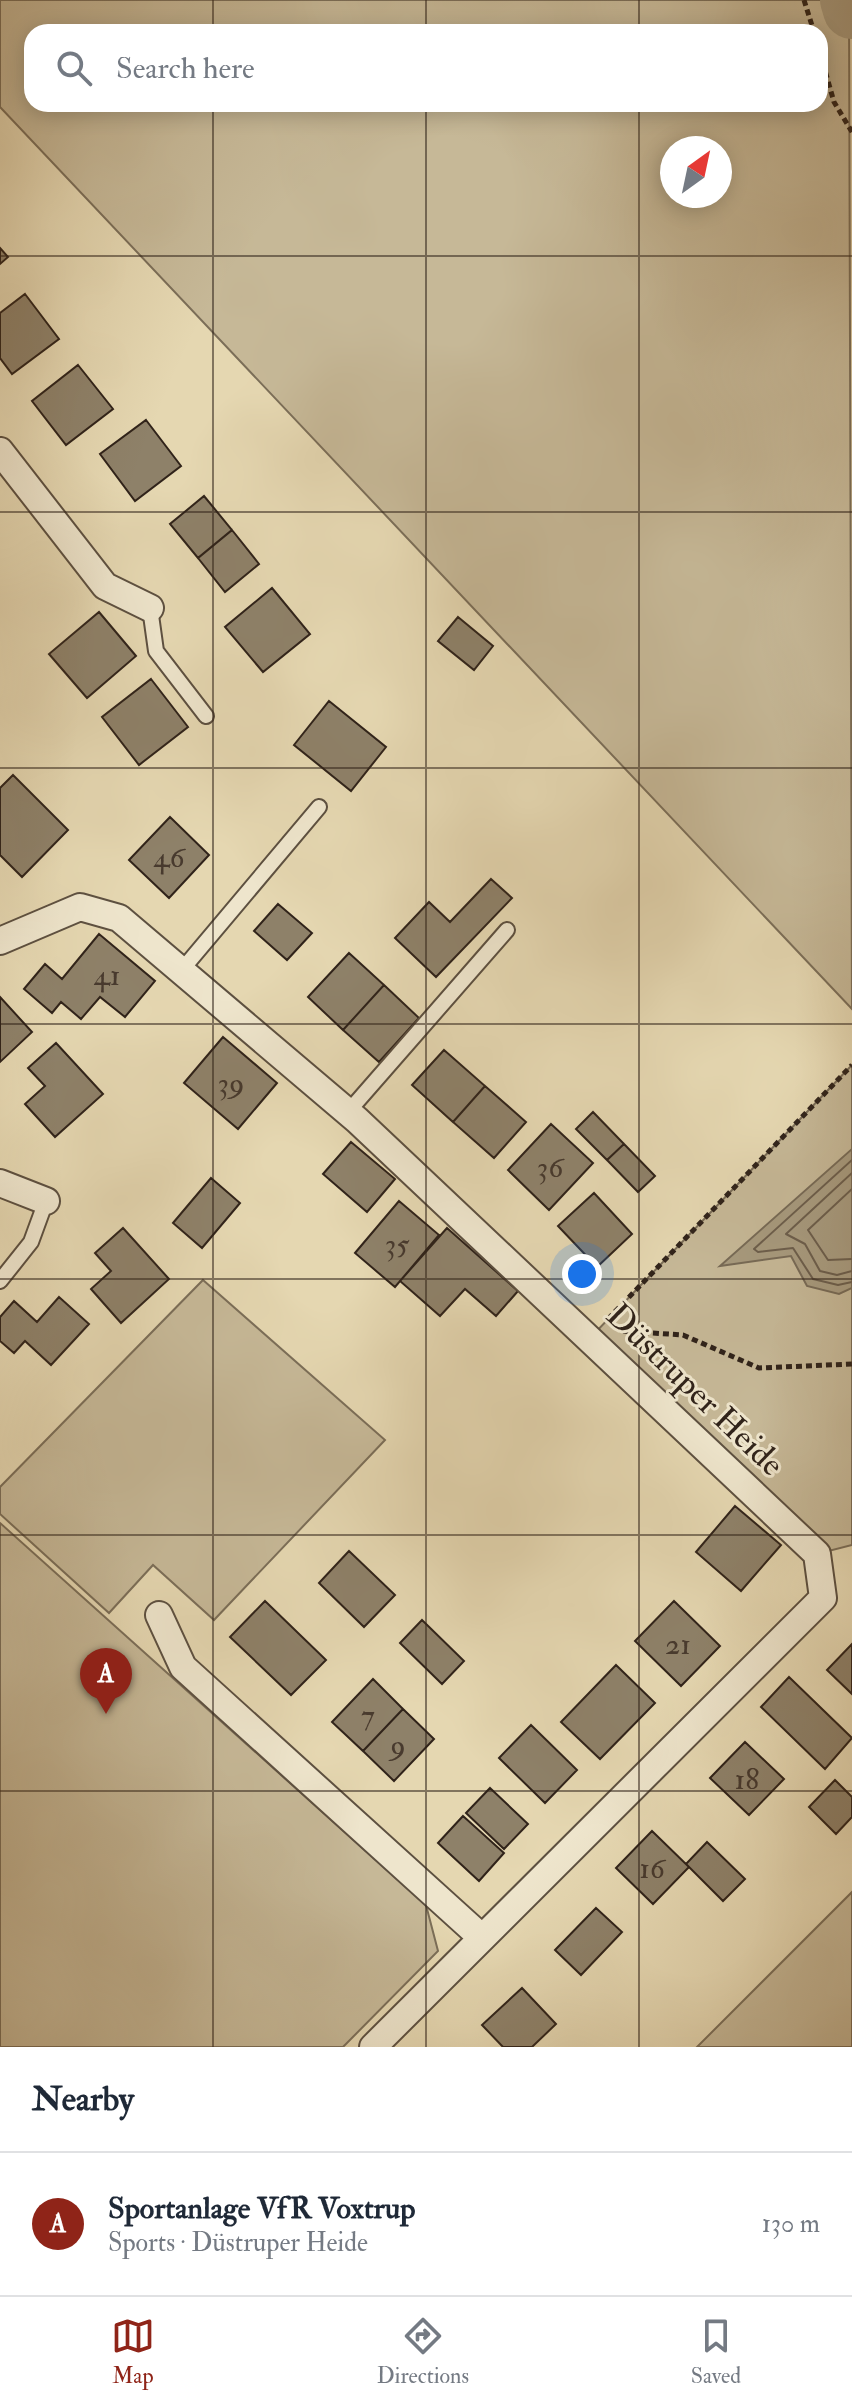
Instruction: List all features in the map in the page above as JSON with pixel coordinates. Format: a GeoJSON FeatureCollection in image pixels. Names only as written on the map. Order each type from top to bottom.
{"type":"FeatureCollection","features":[{"type":"Feature","properties":{"kind":"street"},"geometry":{"type":"LineString","coordinates":[[0,451],[105,586],[150,608]]}},
{"type":"Feature","properties":{"kind":"street","name":"Düstruper Heide"},"geometry":{"type":"LineString","coordinates":[[0,941],[80,907],[119,918],[348,1112],[591,1337],[817,1554],[823,1598],[480,1936],[373,2047]]}},
{"type":"Feature","properties":{"kind":"street"},"geometry":{"type":"LineString","coordinates":[[0,1183],[46,1201]]}},
{"type":"Feature","properties":{"kind":"street"},"geometry":{"type":"LineString","coordinates":[[159,1615],[183,1667],[480,1936]]}},
{"type":"Feature","properties":{"kind":"lane"},"geometry":{"type":"LineString","coordinates":[[150,608],[156,651],[206,716]]}},
{"type":"Feature","properties":{"kind":"lane"},"geometry":{"type":"LineString","coordinates":[[181,971],[319,807]]}},
{"type":"Feature","properties":{"kind":"lane"},"geometry":{"type":"LineString","coordinates":[[348,1112],[507,930]]}},
{"type":"Feature","properties":{"kind":"lane"},"geometry":{"type":"LineString","coordinates":[[0,1281],[31,1242],[46,1201]]}},
{"type":"Feature","properties":{"kind":"path"},"geometry":{"type":"LineString","coordinates":[[804,0],[812,24]]}},
{"type":"Feature","properties":{"kind":"path"},"geometry":{"type":"LineString","coordinates":[[828,81],[834,102],[852,132]]}},
{"type":"Feature","properties":{"kind":"path"},"geometry":{"type":"LineString","coordinates":[[591,1337],[852,1065]]}},
{"type":"Feature","properties":{"kind":"path"},"geometry":{"type":"LineString","coordinates":[[591,1337],[618,1330],[683,1335],[759,1368],[852,1364]]}},
{"type":"Feature","properties":{"kind":"shaded area"},"geometry":{"type":"Polygon","coordinates":[[[0,0],[849,0],[852,1009],[0,107],[0,0]]]}},
{"type":"Feature","properties":{"kind":"shaded area"},"geometry":{"type":"Polygon","coordinates":[[[852,1065],[852,1545],[817,1554],[591,1337],[852,1065]]]}},
{"type":"Feature","properties":{"kind":"shaded area"},"geometry":{"type":"Polygon","coordinates":[[[203,1280],[385,1440],[214,1620],[153,1565],[109,1613],[0,1514],[0,1487],[203,1280]]]}},
{"type":"Feature","properties":{"kind":"shaded area"},"geometry":{"type":"Polygon","coordinates":[[[0,1523],[426,1905],[438,1951],[343,2047],[0,2047],[0,1523]]]}},
{"type":"Feature","properties":{"kind":"shaded area"},"geometry":{"type":"Polygon","coordinates":[[[852,1892],[852,2047],[697,2047],[852,1892]]]}},
{"type":"Feature","properties":{"kind":"water"},"geometry":{"type":"Polygon","coordinates":[[[852,1149],[852,1288],[839,1294],[807,1286],[791,1256],[720,1266],[852,1149]]]}},
{"type":"Feature","properties":{"kind":"building"},"geometry":{"type":"Polygon","coordinates":[[[0,248],[8,257],[0,264],[0,248]]]}},
{"type":"Feature","properties":{"kind":"building"},"geometry":{"type":"Polygon","coordinates":[[[25,294],[59,339],[12,374],[0,358],[0,313],[25,294]]]}},
{"type":"Feature","properties":{"kind":"building"},"geometry":{"type":"Polygon","coordinates":[[[78,365],[113,409],[66,445],[32,401],[78,365]]]}},
{"type":"Feature","properties":{"kind":"building"},"geometry":{"type":"Polygon","coordinates":[[[146,420],[181,466],[135,501],[100,454],[146,420]]]}},
{"type":"Feature","properties":{"kind":"building"},"geometry":{"type":"Polygon","coordinates":[[[204,496],[232,530],[198,558],[170,524],[204,496]]]}},
{"type":"Feature","properties":{"kind":"building"},"geometry":{"type":"Polygon","coordinates":[[[232,530],[259,564],[225,592],[198,558],[232,530]]]}},
{"type":"Feature","properties":{"kind":"building"},"geometry":{"type":"Polygon","coordinates":[[[272,588],[310,634],[263,672],[225,627],[272,588]]]}},
{"type":"Feature","properties":{"kind":"building"},"geometry":{"type":"Polygon","coordinates":[[[99,612],[136,656],[87,698],[49,654],[99,612]]]}},
{"type":"Feature","properties":{"kind":"building"},"geometry":{"type":"Polygon","coordinates":[[[458,617],[493,646],[474,670],[438,641],[458,617]]]}},
{"type":"Feature","properties":{"kind":"building"},"geometry":{"type":"Polygon","coordinates":[[[151,679],[188,727],[139,765],[102,717],[151,679]]]}},
{"type":"Feature","properties":{"kind":"building"},"geometry":{"type":"Polygon","coordinates":[[[329,701],[386,747],[351,791],[294,745],[329,701]]]}},
{"type":"Feature","properties":{"kind":"building"},"geometry":{"type":"Polygon","coordinates":[[[13,775],[68,830],[22,877],[0,855],[0,788],[13,775]]]}},
{"type":"Feature","properties":{"kind":"building"},"geometry":{"type":"Polygon","coordinates":[[[170,817],[209,855],[169,898],[129,860],[170,817]]]}},
{"type":"Feature","properties":{"kind":"building"},"geometry":{"type":"Polygon","coordinates":[[[491,879],[512,898],[436,977],[395,938],[429,902],[450,922],[491,879]]]}},
{"type":"Feature","properties":{"kind":"building"},"geometry":{"type":"Polygon","coordinates":[[[278,904],[312,933],[287,960],[254,931],[278,904]]]}},
{"type":"Feature","properties":{"kind":"building"},"geometry":{"type":"Polygon","coordinates":[[[99,934],[155,981],[125,1017],[100,997],[81,1019],[61,1002],[52,1013],[24,989],[45,964],[62,979],[99,934]]]}},
{"type":"Feature","properties":{"kind":"building"},"geometry":{"type":"Polygon","coordinates":[[[349,953],[384,985],[343,1030],[308,997],[349,953]]]}},
{"type":"Feature","properties":{"kind":"building"},"geometry":{"type":"Polygon","coordinates":[[[384,985],[419,1018],[379,1062],[343,1030],[384,985]]]}},
{"type":"Feature","properties":{"kind":"building"},"geometry":{"type":"Polygon","coordinates":[[[0,997],[32,1032],[0,1062],[0,997]]]}},
{"type":"Feature","properties":{"kind":"building"},"geometry":{"type":"Polygon","coordinates":[[[223,1037],[277,1083],[238,1129],[184,1083],[223,1037]]]}},
{"type":"Feature","properties":{"kind":"building"},"geometry":{"type":"Polygon","coordinates":[[[56,1043],[103,1094],[55,1137],[25,1104],[45,1086],[28,1068],[56,1043]]]}},
{"type":"Feature","properties":{"kind":"building"},"geometry":{"type":"Polygon","coordinates":[[[444,1050],[485,1086],[453,1122],[412,1085],[444,1050]]]}},
{"type":"Feature","properties":{"kind":"building"},"geometry":{"type":"Polygon","coordinates":[[[485,1086],[526,1122],[494,1158],[453,1122],[485,1086]]]}},
{"type":"Feature","properties":{"kind":"building"},"geometry":{"type":"Polygon","coordinates":[[[593,1112],[624,1144],[607,1160],[576,1129],[593,1112]]]}},
{"type":"Feature","properties":{"kind":"building"},"geometry":{"type":"Polygon","coordinates":[[[551,1124],[593,1163],[549,1210],[508,1170],[551,1124]]]}},
{"type":"Feature","properties":{"kind":"building"},"geometry":{"type":"Polygon","coordinates":[[[351,1142],[395,1179],[367,1212],[323,1174],[351,1142]]]}},
{"type":"Feature","properties":{"kind":"building"},"geometry":{"type":"Polygon","coordinates":[[[624,1144],[655,1176],[638,1192],[607,1160],[624,1144]]]}},
{"type":"Feature","properties":{"kind":"building"},"geometry":{"type":"Polygon","coordinates":[[[211,1178],[240,1203],[202,1248],[173,1223],[211,1178]]]}},
{"type":"Feature","properties":{"kind":"building"},"geometry":{"type":"Polygon","coordinates":[[[594,1193],[632,1234],[597,1267],[558,1226],[594,1193]]]}},
{"type":"Feature","properties":{"kind":"building"},"geometry":{"type":"Polygon","coordinates":[[[399,1201],[439,1235],[395,1287],[355,1253],[399,1201]]]}},
{"type":"Feature","properties":{"kind":"building"},"geometry":{"type":"Polygon","coordinates":[[[123,1228],[169,1279],[121,1323],[91,1289],[111,1271],[95,1253],[123,1228]]]}},
{"type":"Feature","properties":{"kind":"building"},"geometry":{"type":"Polygon","coordinates":[[[447,1228],[518,1291],[496,1316],[465,1289],[440,1316],[400,1281],[447,1228]]]}},
{"type":"Feature","properties":{"kind":"building"},"geometry":{"type":"Polygon","coordinates":[[[59,1297],[89,1324],[51,1365],[25,1341],[14,1353],[0,1341],[0,1317],[14,1301],[37,1322],[59,1297]]]}},
{"type":"Feature","properties":{"kind":"building"},"geometry":{"type":"Polygon","coordinates":[[[735,1506],[781,1545],[741,1591],[696,1552],[735,1506]]]}},
{"type":"Feature","properties":{"kind":"building"},"geometry":{"type":"Polygon","coordinates":[[[349,1551],[395,1595],[364,1627],[319,1583],[349,1551]]]}},
{"type":"Feature","properties":{"kind":"building"},"geometry":{"type":"Polygon","coordinates":[[[265,1601],[326,1660],[291,1695],[230,1637],[265,1601]]]}},
{"type":"Feature","properties":{"kind":"building"},"geometry":{"type":"Polygon","coordinates":[[[674,1601],[720,1646],[681,1686],[635,1641],[674,1601]]]}},
{"type":"Feature","properties":{"kind":"building"},"geometry":{"type":"Polygon","coordinates":[[[422,1620],[464,1661],[442,1684],[400,1643],[422,1620]]]}},
{"type":"Feature","properties":{"kind":"building"},"geometry":{"type":"Polygon","coordinates":[[[852,1644],[852,1694],[827,1670],[852,1644]]]}},
{"type":"Feature","properties":{"kind":"building"},"geometry":{"type":"Polygon","coordinates":[[[616,1665],[655,1703],[600,1759],[561,1722],[616,1665]]]}},
{"type":"Feature","properties":{"kind":"building"},"geometry":{"type":"Polygon","coordinates":[[[789,1677],[852,1738],[825,1769],[761,1707],[789,1677]]]}},
{"type":"Feature","properties":{"kind":"building"},"geometry":{"type":"Polygon","coordinates":[[[373,1679],[403,1709],[363,1751],[332,1722],[373,1679]]]}},
{"type":"Feature","properties":{"kind":"building"},"geometry":{"type":"Polygon","coordinates":[[[403,1709],[434,1739],[394,1781],[363,1751],[403,1709]]]}},
{"type":"Feature","properties":{"kind":"building"},"geometry":{"type":"Polygon","coordinates":[[[531,1725],[577,1770],[545,1803],[499,1758],[531,1725]]]}},
{"type":"Feature","properties":{"kind":"building"},"geometry":{"type":"Polygon","coordinates":[[[745,1742],[784,1779],[749,1815],[710,1778],[745,1742]]]}},
{"type":"Feature","properties":{"kind":"building"},"geometry":{"type":"Polygon","coordinates":[[[835,1780],[852,1797],[852,1817],[836,1834],[809,1807],[835,1780]]]}},
{"type":"Feature","properties":{"kind":"building"},"geometry":{"type":"Polygon","coordinates":[[[490,1788],[528,1824],[504,1849],[466,1813],[490,1788]]]}},
{"type":"Feature","properties":{"kind":"building"},"geometry":{"type":"Polygon","coordinates":[[[463,1816],[504,1853],[479,1881],[438,1843],[463,1816]]]}},
{"type":"Feature","properties":{"kind":"building"},"geometry":{"type":"Polygon","coordinates":[[[652,1831],[689,1867],[653,1904],[616,1868],[652,1831]]]}},
{"type":"Feature","properties":{"kind":"building"},"geometry":{"type":"Polygon","coordinates":[[[707,1842],[745,1879],[723,1901],[686,1864],[707,1842]]]}},
{"type":"Feature","properties":{"kind":"building"},"geometry":{"type":"Polygon","coordinates":[[[596,1908],[622,1932],[581,1975],[555,1950],[596,1908]]]}},
{"type":"Feature","properties":{"kind":"building"},"geometry":{"type":"Polygon","coordinates":[[[522,1988],[556,2024],[532,2047],[503,2047],[482,2025],[522,1988]]]}},
{"type":"Feature","properties":{"kind":"waterway"},"geometry":{"type":"LineString","coordinates":[[849,0],[852,10]]}},
{"type":"Feature","properties":{"kind":"place","name":"Sportanlage VfR Voxtrup"},"geometry":{"type":"Point","coordinates":[106,1714]}}]}
